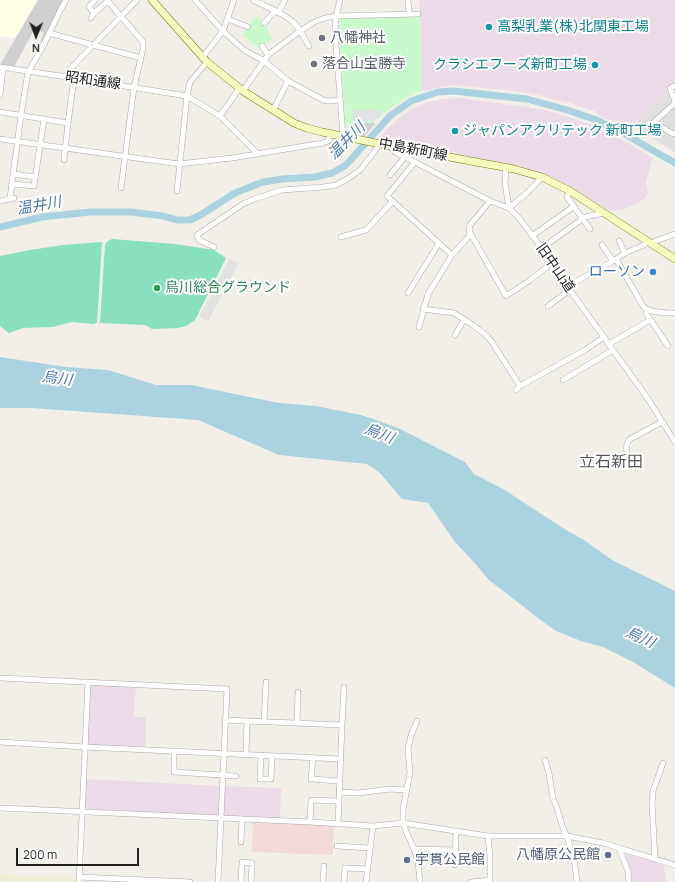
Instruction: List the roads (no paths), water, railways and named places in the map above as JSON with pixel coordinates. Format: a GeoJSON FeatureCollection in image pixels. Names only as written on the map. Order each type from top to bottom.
{"type":"FeatureCollection","features":[{"type":"Feature","properties":{"kind":"main road","name":"中島新町線"},"geometry":{"type":"LineString","coordinates":[[152,0],[204,60],[241,90],[300,126],[390,146],[506,167],[542,177],[570,191],[675,259]]}},
{"type":"Feature","properties":{"kind":"street"},"geometry":{"type":"LineString","coordinates":[[0,200],[12,198],[13,174],[28,72],[66,0]]}},
{"type":"Feature","properties":{"kind":"street"},"geometry":{"type":"LineString","coordinates":[[95,0],[89,7],[93,16],[107,0],[143,42],[143,49],[134,87],[122,188]]}},
{"type":"Feature","properties":{"kind":"street"},"geometry":{"type":"LineString","coordinates":[[66,76],[69,70],[94,46],[137,0]]}},
{"type":"Feature","properties":{"kind":"street"},"geometry":{"type":"LineString","coordinates":[[195,0],[223,31],[244,50],[264,61],[288,81],[323,100],[340,100]]}},
{"type":"Feature","properties":{"kind":"street"},"geometry":{"type":"LineString","coordinates":[[177,191],[187,96],[190,82],[223,31],[234,0]]}},
{"type":"Feature","properties":{"kind":"street"},"geometry":{"type":"LineString","coordinates":[[254,0],[292,21],[309,46]]}},
{"type":"Feature","properties":{"kind":"street"},"geometry":{"type":"LineString","coordinates":[[264,23],[277,12],[284,0]]}},
{"type":"Feature","properties":{"kind":"street"},"geometry":{"type":"LineString","coordinates":[[340,0],[336,16],[336,32],[343,136]]}},
{"type":"Feature","properties":{"kind":"street"},"geometry":{"type":"LineString","coordinates":[[408,0],[409,14]]}},
{"type":"Feature","properties":{"kind":"street"},"geometry":{"type":"LineString","coordinates":[[220,116],[268,55],[300,31],[316,22],[325,18],[336,16],[418,14]]}},
{"type":"Feature","properties":{"kind":"street"},"geometry":{"type":"LineString","coordinates":[[228,20],[248,27]]}},
{"type":"Feature","properties":{"kind":"street"},"geometry":{"type":"LineString","coordinates":[[49,33],[141,58]]}},
{"type":"Feature","properties":{"kind":"street"},"geometry":{"type":"LineString","coordinates":[[262,46],[268,55]]}},
{"type":"Feature","properties":{"kind":"street"},"geometry":{"type":"LineString","coordinates":[[0,95],[2,68]]}},
{"type":"Feature","properties":{"kind":"street","name":"昭和通線"},"geometry":{"type":"LineString","coordinates":[[2,68],[66,76],[187,96]]}},
{"type":"Feature","properties":{"kind":"street"},"geometry":{"type":"LineString","coordinates":[[64,160],[64,148],[74,78]]}},
{"type":"Feature","properties":{"kind":"street"},"geometry":{"type":"LineString","coordinates":[[273,110],[288,81]]}},
{"type":"Feature","properties":{"kind":"street"},"geometry":{"type":"LineString","coordinates":[[675,86],[670,88],[675,102],[654,122],[673,134],[675,133]]}},
{"type":"Feature","properties":{"kind":"street"},"geometry":{"type":"LineString","coordinates":[[187,96],[220,116],[258,154]]}},
{"type":"Feature","properties":{"kind":"street"},"geometry":{"type":"LineString","coordinates":[[0,112],[68,123]]}},
{"type":"Feature","properties":{"kind":"street"},"geometry":{"type":"LineString","coordinates":[[12,184],[34,186],[44,119]]}},
{"type":"Feature","properties":{"kind":"street"},"geometry":{"type":"LineString","coordinates":[[0,139],[179,164],[232,158],[323,143],[328,141],[331,134]]}},
{"type":"Feature","properties":{"kind":"street"},"geometry":{"type":"LineString","coordinates":[[214,247],[200,240],[197,235],[243,204],[254,199],[282,190],[336,185],[360,170],[377,148],[377,143]]}},
{"type":"Feature","properties":{"kind":"street","name":"旧中山道"},"geometry":{"type":"LineString","coordinates":[[390,146],[396,152],[405,157],[490,201],[509,208],[519,218],[542,248],[648,399],[662,422],[673,436],[675,442]]}},
{"type":"Feature","properties":{"kind":"street"},"geometry":{"type":"LineString","coordinates":[[390,175],[405,157]]}},
{"type":"Feature","properties":{"kind":"street"},"geometry":{"type":"LineString","coordinates":[[415,162],[387,196],[452,255]]}},
{"type":"Feature","properties":{"kind":"street"},"geometry":{"type":"LineString","coordinates":[[506,167],[505,183],[509,208]]}},
{"type":"Feature","properties":{"kind":"street"},"geometry":{"type":"LineString","coordinates":[[13,174],[35,177]]}},
{"type":"Feature","properties":{"kind":"street"},"geometry":{"type":"LineString","coordinates":[[509,208],[527,193],[542,177]]}},
{"type":"Feature","properties":{"kind":"street"},"geometry":{"type":"LineString","coordinates":[[570,191],[567,197],[590,229]]}},
{"type":"Feature","properties":{"kind":"street"},"geometry":{"type":"LineString","coordinates":[[341,238],[366,230],[393,201]]}},
{"type":"Feature","properties":{"kind":"street"},"geometry":{"type":"LineString","coordinates":[[490,201],[470,225],[469,231],[506,296],[529,281],[552,263]]}},
{"type":"Feature","properties":{"kind":"street"},"geometry":{"type":"LineString","coordinates":[[532,236],[573,207]]}},
{"type":"Feature","properties":{"kind":"street"},"geometry":{"type":"LineString","coordinates":[[542,248],[585,217],[604,213]]}},
{"type":"Feature","properties":{"kind":"street"},"geometry":{"type":"LineString","coordinates":[[418,327],[428,294],[452,255],[471,234]]}},
{"type":"Feature","properties":{"kind":"street"},"geometry":{"type":"LineString","coordinates":[[548,306],[569,288],[625,253],[648,242],[675,234]]}},
{"type":"Feature","properties":{"kind":"street"},"geometry":{"type":"LineString","coordinates":[[619,241],[625,253]]}},
{"type":"Feature","properties":{"kind":"street"},"geometry":{"type":"LineString","coordinates":[[408,293],[439,243]]}},
{"type":"Feature","properties":{"kind":"street"},"geometry":{"type":"LineString","coordinates":[[602,245],[614,260],[634,293],[647,310],[675,313]]}},
{"type":"Feature","properties":{"kind":"street"},"geometry":{"type":"LineString","coordinates":[[423,310],[454,312],[487,336],[518,388],[585,350],[604,337]]}},
{"type":"Feature","properties":{"kind":"street"},"geometry":{"type":"LineString","coordinates":[[647,310],[646,313],[650,320],[668,346]]}},
{"type":"Feature","properties":{"kind":"street"},"geometry":{"type":"LineString","coordinates":[[455,335],[464,320]]}},
{"type":"Feature","properties":{"kind":"street"},"geometry":{"type":"LineString","coordinates":[[609,344],[650,320]]}},
{"type":"Feature","properties":{"kind":"street"},"geometry":{"type":"LineString","coordinates":[[563,380],[613,350]]}},
{"type":"Feature","properties":{"kind":"street"},"geometry":{"type":"LineString","coordinates":[[627,458],[628,441],[662,422]]}},
{"type":"Feature","properties":{"kind":"street"},"geometry":{"type":"LineString","coordinates":[[0,678],[227,689],[218,882]]}},
{"type":"Feature","properties":{"kind":"street"},"geometry":{"type":"LineString","coordinates":[[88,682],[79,879],[190,882]]}},
{"type":"Feature","properties":{"kind":"street"},"geometry":{"type":"LineString","coordinates":[[264,722],[266,682]]}},
{"type":"Feature","properties":{"kind":"street"},"geometry":{"type":"LineString","coordinates":[[338,824],[344,687]]}},
{"type":"Feature","properties":{"kind":"street"},"geometry":{"type":"LineString","coordinates":[[297,723],[298,692]]}},
{"type":"Feature","properties":{"kind":"street"},"geometry":{"type":"LineString","coordinates":[[226,720],[342,725]]}},
{"type":"Feature","properties":{"kind":"street"},"geometry":{"type":"LineString","coordinates":[[246,755],[247,721]]}},
{"type":"Feature","properties":{"kind":"street"},"geometry":{"type":"LineString","coordinates":[[417,721],[411,735],[408,749],[410,773],[403,809],[403,823],[418,861],[420,882]]}},
{"type":"Feature","properties":{"kind":"street"},"geometry":{"type":"LineString","coordinates":[[0,742],[340,759]]}},
{"type":"Feature","properties":{"kind":"street"},"geometry":{"type":"LineString","coordinates":[[174,751],[174,772],[236,776]]}},
{"type":"Feature","properties":{"kind":"street"},"geometry":{"type":"LineString","coordinates":[[261,755],[260,779],[271,779],[272,756]]}},
{"type":"Feature","properties":{"kind":"street"},"geometry":{"type":"LineString","coordinates":[[313,758],[311,779],[339,781]]}},
{"type":"Feature","properties":{"kind":"street"},"geometry":{"type":"LineString","coordinates":[[545,760],[550,773],[553,799],[567,836],[575,865],[577,882]]}},
{"type":"Feature","properties":{"kind":"street"},"geometry":{"type":"LineString","coordinates":[[655,859],[652,804],[654,791],[663,763]]}},
{"type":"Feature","properties":{"kind":"street"},"geometry":{"type":"LineString","coordinates":[[339,792],[359,793],[389,789],[406,790]]}},
{"type":"Feature","properties":{"kind":"street"},"geometry":{"type":"LineString","coordinates":[[310,822],[311,800],[338,801]]}},
{"type":"Feature","properties":{"kind":"street"},"geometry":{"type":"LineString","coordinates":[[0,808],[373,826],[403,823],[488,836],[567,836],[603,843],[675,865]]}},
{"type":"Feature","properties":{"kind":"street"},"geometry":{"type":"LineString","coordinates":[[241,842],[242,819]]}},
{"type":"Feature","properties":{"kind":"street"},"geometry":{"type":"LineString","coordinates":[[366,882],[373,826]]}},
{"type":"Feature","properties":{"kind":"street"},"geometry":{"type":"LineString","coordinates":[[455,865],[456,831]]}},
{"type":"Feature","properties":{"kind":"street"},"geometry":{"type":"LineString","coordinates":[[471,882],[490,880],[488,836]]}},
{"type":"Feature","properties":{"kind":"street"},"geometry":{"type":"LineString","coordinates":[[337,846],[370,848]]}},
{"type":"Feature","properties":{"kind":"street"},"geometry":{"type":"LineString","coordinates":[[619,848],[628,871],[629,882]]}},
{"type":"Feature","properties":{"kind":"street"},"geometry":{"type":"LineString","coordinates":[[414,849],[456,850]]}},
{"type":"Feature","properties":{"kind":"street"},"geometry":{"type":"LineString","coordinates":[[241,882],[242,862],[252,863],[251,882]]}},
{"type":"Feature","properties":{"kind":"street"},"geometry":{"type":"LineString","coordinates":[[323,882],[324,866]]}},
{"type":"Feature","properties":{"kind":"street"},"geometry":{"type":"LineString","coordinates":[[344,882],[345,868],[368,869]]}},
{"type":"Feature","properties":{"kind":"water","name":"烏川"},"geometry":{"type":"Polygon","coordinates":[[[0,357],[66,367],[108,370],[156,385],[191,385],[279,403],[316,406],[361,415],[398,428],[465,462],[474,474],[503,489],[584,540],[612,560],[675,591],[675,688],[633,662],[603,647],[581,641],[556,631],[542,621],[489,580],[455,542],[428,503],[402,499],[380,473],[367,464],[279,455],[198,420],[32,408],[0,408],[0,357]]]}},
{"type":"Feature","properties":{"kind":"waterway","name":"温井川"},"geometry":{"type":"LineString","coordinates":[[0,227],[42,217],[90,212],[131,212],[163,216],[177,220],[190,220],[235,193],[263,182],[315,177],[332,173],[346,165],[390,116],[411,101],[438,92],[454,91],[527,99],[567,110],[594,119],[622,132],[675,163]]}},
{"type":"Feature","properties":{"kind":"place","name":"高梨乳業(株)北関東工場"},"geometry":{"type":"Point","coordinates":[489,27]}},
{"type":"Feature","properties":{"kind":"place","name":"八幡神社"},"geometry":{"type":"Point","coordinates":[322,38]}},
{"type":"Feature","properties":{"kind":"place","name":"落合山宝勝寺"},"geometry":{"type":"Point","coordinates":[314,64]}},
{"type":"Feature","properties":{"kind":"place","name":"クラシエフーズ新町工場"},"geometry":{"type":"Point","coordinates":[595,65]}},
{"type":"Feature","properties":{"kind":"place","name":"ジャパンアクリテック 新町工場"},"geometry":{"type":"Point","coordinates":[455,131]}},
{"type":"Feature","properties":{"kind":"place","name":"ローソン"},"geometry":{"type":"Point","coordinates":[653,272]}},
{"type":"Feature","properties":{"kind":"place","name":"烏川総合グラウンド"},"geometry":{"type":"Point","coordinates":[157,288]}},
{"type":"Feature","properties":{"kind":"place","name":"八幡原公民館"},"geometry":{"type":"Point","coordinates":[608,855]}},
{"type":"Feature","properties":{"kind":"place","name":"宇貫公民館"},"geometry":{"type":"Point","coordinates":[407,860]}},
{"type":"Feature","properties":{"kind":"district","name":"立石新田"},"geometry":{"type":"Point","coordinates":[611,463]}}]}
